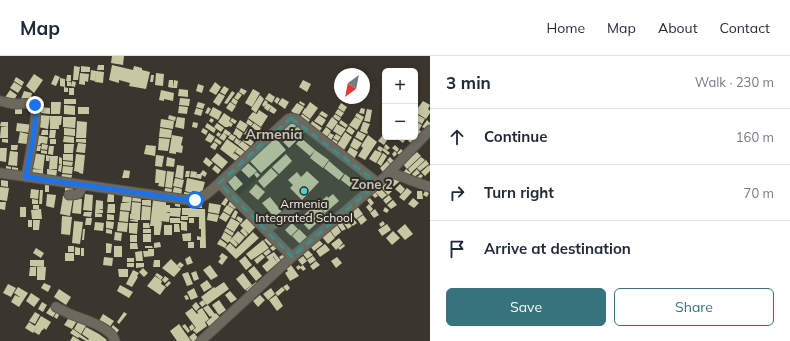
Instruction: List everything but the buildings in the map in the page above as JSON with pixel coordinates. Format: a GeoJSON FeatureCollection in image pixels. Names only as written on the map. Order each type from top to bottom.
{"type":"FeatureCollection","features":[{"type":"Feature","properties":{"kind":"street"},"geometry":{"type":"LineString","coordinates":[[0,100],[8,103],[32,103],[35,105],[34,131],[26,177]]}},
{"type":"Feature","properties":{"kind":"street"},"geometry":{"type":"LineString","coordinates":[[0,173],[195,200],[208,194],[288,119],[293,118],[378,184]]}},
{"type":"Feature","properties":{"kind":"street"},"geometry":{"type":"LineString","coordinates":[[201,341],[292,257],[378,184],[430,130]]}},
{"type":"Feature","properties":{"kind":"street"},"geometry":{"type":"LineString","coordinates":[[390,172],[430,187]]}},
{"type":"Feature","properties":{"kind":"street"},"geometry":{"type":"LineString","coordinates":[[219,183],[292,257]]}},
{"type":"Feature","properties":{"kind":"street"},"geometry":{"type":"LineString","coordinates":[[69,195],[79,194],[81,192],[82,185]]}},
{"type":"Feature","properties":{"kind":"street"},"geometry":{"type":"LineString","coordinates":[[266,230],[295,208]]}},
{"type":"Feature","properties":{"kind":"street"},"geometry":{"type":"LineString","coordinates":[[56,307],[108,332],[115,341]]}},
{"type":"Feature","properties":{"kind":"highlighted area"},"geometry":{"type":"Polygon","coordinates":[[[291,118],[378,183],[292,257],[219,183],[291,118]]]}},
{"type":"Feature","properties":{"kind":"shaded area","name":"Armenia Integrated School"},"geometry":{"type":"Polygon","coordinates":[[[308,132],[370,186],[295,252],[239,195],[308,132]]]}},
{"type":"Feature","properties":{"kind":"place","name":"Armenia Integrated School"},"geometry":{"type":"Point","coordinates":[304,191]}},
{"type":"Feature","properties":{"kind":"district","name":"Armenia"},"geometry":{"type":"Point","coordinates":[274,134]}},
{"type":"Feature","properties":{"kind":"district","name":"Zone 2"},"geometry":{"type":"Point","coordinates":[372,184]}},
{"type":"Feature","properties":{"kind":"route"},"geometry":{"type":"LineString","coordinates":[[35,105],[34,131],[26,177],[195,200]]}}]}
